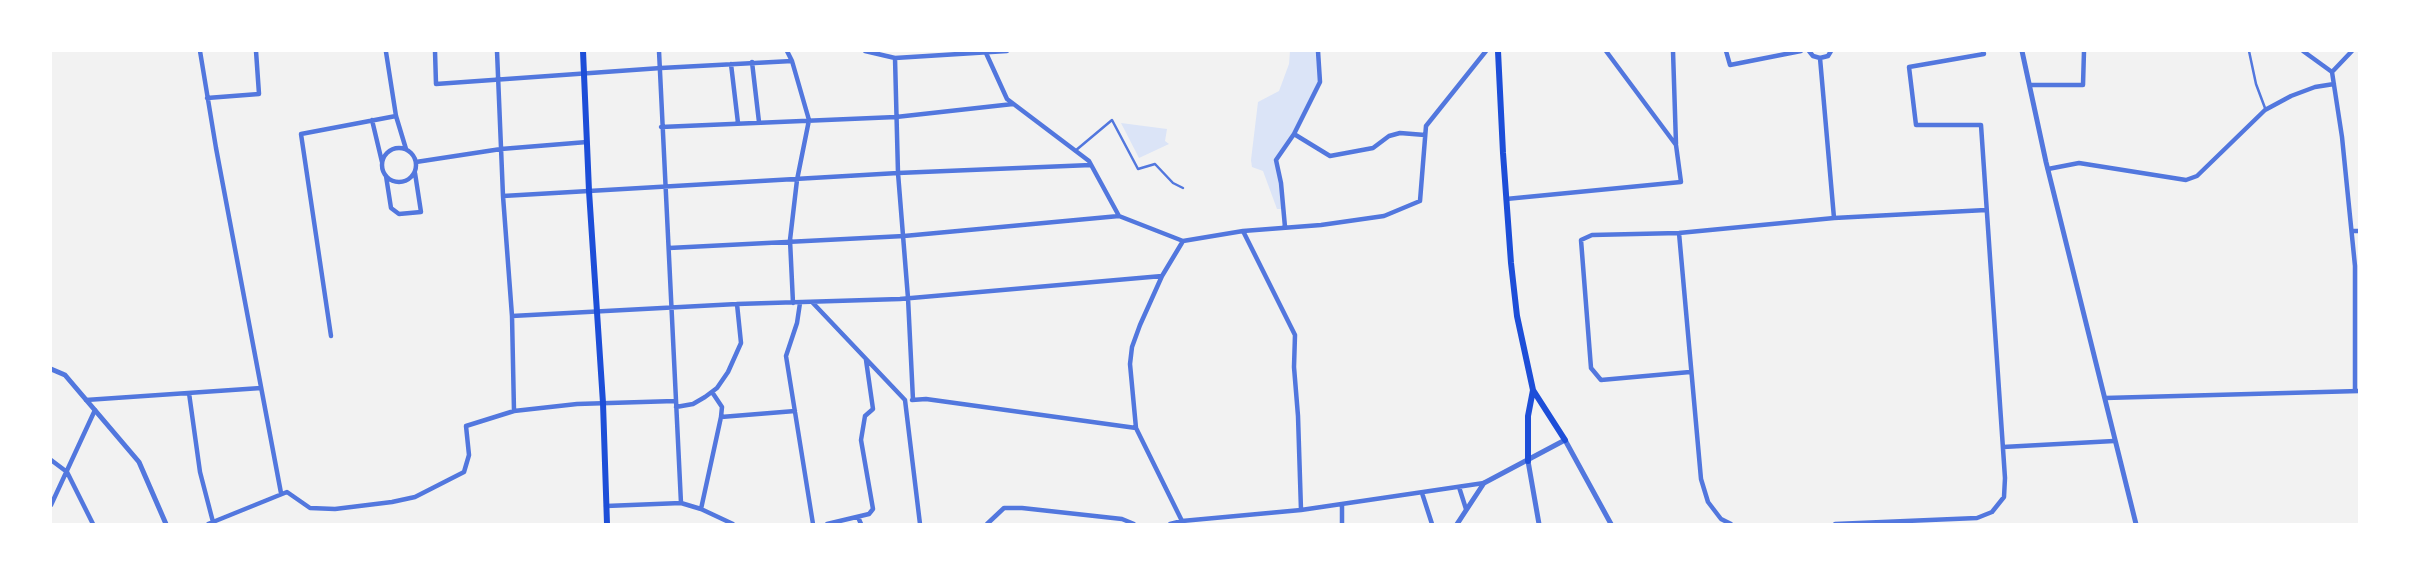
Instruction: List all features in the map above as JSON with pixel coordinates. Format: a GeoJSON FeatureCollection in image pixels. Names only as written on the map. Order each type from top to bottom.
{"type":"FeatureCollection","features":[{"type":"Feature","properties":{"kind":"main road"},"geometry":{"type":"LineString","coordinates":[[583,51],[603,403],[607,524]]}},
{"type":"Feature","properties":{"kind":"main road"},"geometry":{"type":"LineString","coordinates":[[1498,51],[1506,199],[1517,316],[1533,390],[1565,440]]}},
{"type":"Feature","properties":{"kind":"main road"},"geometry":{"type":"LineString","coordinates":[[1528,461],[1528,416],[1533,390]]}},
{"type":"Feature","properties":{"kind":"street"},"geometry":{"type":"LineString","coordinates":[[200,51],[206,98],[281,494]]}},
{"type":"Feature","properties":{"kind":"street"},"geometry":{"type":"LineString","coordinates":[[206,98],[259,94],[256,51]]}},
{"type":"Feature","properties":{"kind":"street"},"geometry":{"type":"LineString","coordinates":[[435,51],[436,84],[792,61]]}},
{"type":"Feature","properties":{"kind":"street"},"geometry":{"type":"LineString","coordinates":[[497,51],[503,196],[512,316],[514,411]]}},
{"type":"Feature","properties":{"kind":"street"},"geometry":{"type":"LineString","coordinates":[[659,51],[681,503]]}},
{"type":"Feature","properties":{"kind":"street"},"geometry":{"type":"LineString","coordinates":[[787,51],[809,120],[797,180],[790,240],[793,303]]}},
{"type":"Feature","properties":{"kind":"street"},"geometry":{"type":"LineString","coordinates":[[865,51],[895,58],[1007,51]]}},
{"type":"Feature","properties":{"kind":"street"},"geometry":{"type":"LineString","coordinates":[[1285,227],[1276,160],[1294,134],[1320,82],[1318,51]]}},
{"type":"Feature","properties":{"kind":"street"},"geometry":{"type":"LineString","coordinates":[[669,248],[904,236],[1119,216],[1183,241],[1242,231],[1384,216],[1420,201],[1426,126],[1486,51]]}},
{"type":"Feature","properties":{"kind":"street"},"geometry":{"type":"LineString","coordinates":[[1506,199],[1681,181],[1676,145],[1673,51]]}},
{"type":"Feature","properties":{"kind":"street"},"geometry":{"type":"LineString","coordinates":[[1726,51],[1730,65],[1801,51]]}},
{"type":"Feature","properties":{"kind":"street"},"geometry":{"type":"LineString","coordinates":[[1809,51],[1813,56],[1821,58],[1832,51]]}},
{"type":"Feature","properties":{"kind":"street"},"geometry":{"type":"LineString","coordinates":[[1835,524],[1977,519],[1992,512],[2004,497],[1981,125],[1916,125],[1909,67],[1984,54],[1983,51]]}},
{"type":"Feature","properties":{"kind":"street"},"geometry":{"type":"LineString","coordinates":[[2022,51],[2048,169],[2136,524]]}},
{"type":"Feature","properties":{"kind":"street"},"geometry":{"type":"LineString","coordinates":[[2029,85],[2083,86],[2084,51]]}},
{"type":"Feature","properties":{"kind":"street"},"geometry":{"type":"LineString","coordinates":[[2105,398],[2357,391],[2355,266],[2334,84],[2332,72],[2304,51]]}},
{"type":"Feature","properties":{"kind":"street"},"geometry":{"type":"LineString","coordinates":[[2332,72],[2352,51]]}},
{"type":"Feature","properties":{"kind":"street"},"geometry":{"type":"LineString","coordinates":[[372,120],[391,208],[399,214],[421,212],[416,162],[406,149],[396,116],[386,52]]}},
{"type":"Feature","properties":{"kind":"street"},"geometry":{"type":"LineString","coordinates":[[1607,52],[1676,145]]}},
{"type":"Feature","properties":{"kind":"street"},"geometry":{"type":"LineString","coordinates":[[986,53],[1007,99],[1091,165],[1119,216]]}},
{"type":"Feature","properties":{"kind":"street"},"geometry":{"type":"LineString","coordinates":[[895,58],[898,173],[913,400]]}},
{"type":"Feature","properties":{"kind":"street"},"geometry":{"type":"LineString","coordinates":[[1821,58],[1834,218]]}},
{"type":"Feature","properties":{"kind":"street"},"geometry":{"type":"LineString","coordinates":[[752,62],[759,122]]}},
{"type":"Feature","properties":{"kind":"street"},"geometry":{"type":"LineString","coordinates":[[731,64],[738,123]]}},
{"type":"Feature","properties":{"kind":"street"},"geometry":{"type":"LineString","coordinates":[[2048,169],[2079,163],[2186,180],[2197,176],[2265,110],[2303,92],[2334,84]]}},
{"type":"Feature","properties":{"kind":"street"},"geometry":{"type":"LineString","coordinates":[[661,127],[896,117],[1014,104]]}},
{"type":"Feature","properties":{"kind":"street"},"geometry":{"type":"LineString","coordinates":[[331,336],[301,134],[396,116]]}},
{"type":"Feature","properties":{"kind":"street"},"geometry":{"type":"LineString","coordinates":[[1294,134],[1330,156],[1373,148],[1389,136],[1400,133],[1426,135]]}},
{"type":"Feature","properties":{"kind":"street"},"geometry":{"type":"LineString","coordinates":[[416,162],[501,149],[587,142]]}},
{"type":"Feature","properties":{"kind":"street"},"geometry":{"type":"LineString","coordinates":[[382,163],[391,150],[406,149]]}},
{"type":"Feature","properties":{"kind":"street"},"geometry":{"type":"LineString","coordinates":[[503,196],[898,173],[1091,165]]}},
{"type":"Feature","properties":{"kind":"street"},"geometry":{"type":"LineString","coordinates":[[386,176],[396,182],[402,182],[407,181],[415,172]]}},
{"type":"Feature","properties":{"kind":"street"},"geometry":{"type":"LineString","coordinates":[[1690,372],[1601,380],[1591,368],[1581,240],[1592,235],[1679,233],[1834,218],[1986,210]]}},
{"type":"Feature","properties":{"kind":"street"},"geometry":{"type":"LineString","coordinates":[[1242,231],[1295,335],[1301,510]]}},
{"type":"Feature","properties":{"kind":"street"},"geometry":{"type":"LineString","coordinates":[[2352,231],[2359,231]]}},
{"type":"Feature","properties":{"kind":"street"},"geometry":{"type":"LineString","coordinates":[[1679,233],[1700,479],[1708,502],[1721,519],[1731,524]]}},
{"type":"Feature","properties":{"kind":"street"},"geometry":{"type":"LineString","coordinates":[[1180,523],[1136,428],[1130,364],[1132,347],[1162,276],[1183,241]]}},
{"type":"Feature","properties":{"kind":"street"},"geometry":{"type":"LineString","coordinates":[[512,316],[597,310],[908,298],[1162,276]]}},
{"type":"Feature","properties":{"kind":"street"},"geometry":{"type":"LineString","coordinates":[[811,302],[905,400],[920,524]]}},
{"type":"Feature","properties":{"kind":"street"},"geometry":{"type":"LineString","coordinates":[[800,303],[797,323],[786,356],[813,524]]}},
{"type":"Feature","properties":{"kind":"street"},"geometry":{"type":"LineString","coordinates":[[188,393],[210,523],[287,492],[310,508],[335,509],[392,502],[415,497],[464,472],[469,455],[466,426],[514,411],[542,407],[603,403],[693,404],[712,392],[728,372],[741,343],[737,304]]}},
{"type":"Feature","properties":{"kind":"street"},"geometry":{"type":"LineString","coordinates":[[828,524],[869,514],[873,509],[861,440],[866,416],[873,409],[866,359]]}},
{"type":"Feature","properties":{"kind":"street"},"geometry":{"type":"LineString","coordinates":[[51,369],[65,375],[139,463],[166,524]]}},
{"type":"Feature","properties":{"kind":"street"},"geometry":{"type":"LineString","coordinates":[[86,400],[261,388]]}},
{"type":"Feature","properties":{"kind":"street"},"geometry":{"type":"LineString","coordinates":[[701,509],[722,407],[712,392]]}},
{"type":"Feature","properties":{"kind":"street"},"geometry":{"type":"LineString","coordinates":[[905,400],[926,399],[1136,428]]}},
{"type":"Feature","properties":{"kind":"street"},"geometry":{"type":"LineString","coordinates":[[51,505],[94,410]]}},
{"type":"Feature","properties":{"kind":"street"},"geometry":{"type":"LineString","coordinates":[[720,417],[795,411]]}},
{"type":"Feature","properties":{"kind":"street"},"geometry":{"type":"LineString","coordinates":[[1170,524],[1301,510],[1485,483],[1565,440],[1611,524]]}},
{"type":"Feature","properties":{"kind":"street"},"geometry":{"type":"LineString","coordinates":[[2003,447],[2114,440]]}},
{"type":"Feature","properties":{"kind":"street"},"geometry":{"type":"LineString","coordinates":[[51,460],[67,472],[93,524]]}},
{"type":"Feature","properties":{"kind":"street"},"geometry":{"type":"LineString","coordinates":[[1528,461],[1539,524]]}},
{"type":"Feature","properties":{"kind":"street"},"geometry":{"type":"LineString","coordinates":[[1457,524],[1485,483]]}},
{"type":"Feature","properties":{"kind":"street"},"geometry":{"type":"LineString","coordinates":[[1459,487],[1467,510]]}},
{"type":"Feature","properties":{"kind":"street"},"geometry":{"type":"LineString","coordinates":[[1422,493],[1432,524]]}},
{"type":"Feature","properties":{"kind":"street"},"geometry":{"type":"LineString","coordinates":[[606,506],[681,503],[733,524]]}},
{"type":"Feature","properties":{"kind":"street"},"geometry":{"type":"LineString","coordinates":[[1342,504],[1342,524]]}},
{"type":"Feature","properties":{"kind":"street"},"geometry":{"type":"LineString","coordinates":[[988,524],[1004,508],[1022,508],[1122,519],[1134,524]]}},
{"type":"Feature","properties":{"kind":"street"},"geometry":{"type":"LineString","coordinates":[[858,517],[861,524]]}},
{"type":"Feature","properties":{"kind":"lane"},"geometry":{"type":"LineString","coordinates":[[2249,51],[2265,110]]}},
{"type":"Feature","properties":{"kind":"lane"},"geometry":{"type":"LineString","coordinates":[[1075,150],[1112,120],[1138,169],[1155,164],[1173,183],[1183,188]]}},
{"type":"Feature","properties":{"kind":"shaded area"},"geometry":{"type":"Polygon","coordinates":[[[1290,51],[1318,51],[1320,82],[1294,134],[1276,160],[1283,209],[1277,209],[1263,171],[1252,167],[1251,160],[1258,102],[1279,91],[1289,64],[1290,51]]]}},
{"type":"Feature","properties":{"kind":"shaded area"},"geometry":{"type":"Polygon","coordinates":[[[1121,123],[1167,129],[1165,141],[1169,144],[1139,158],[1121,123]]]}}]}
